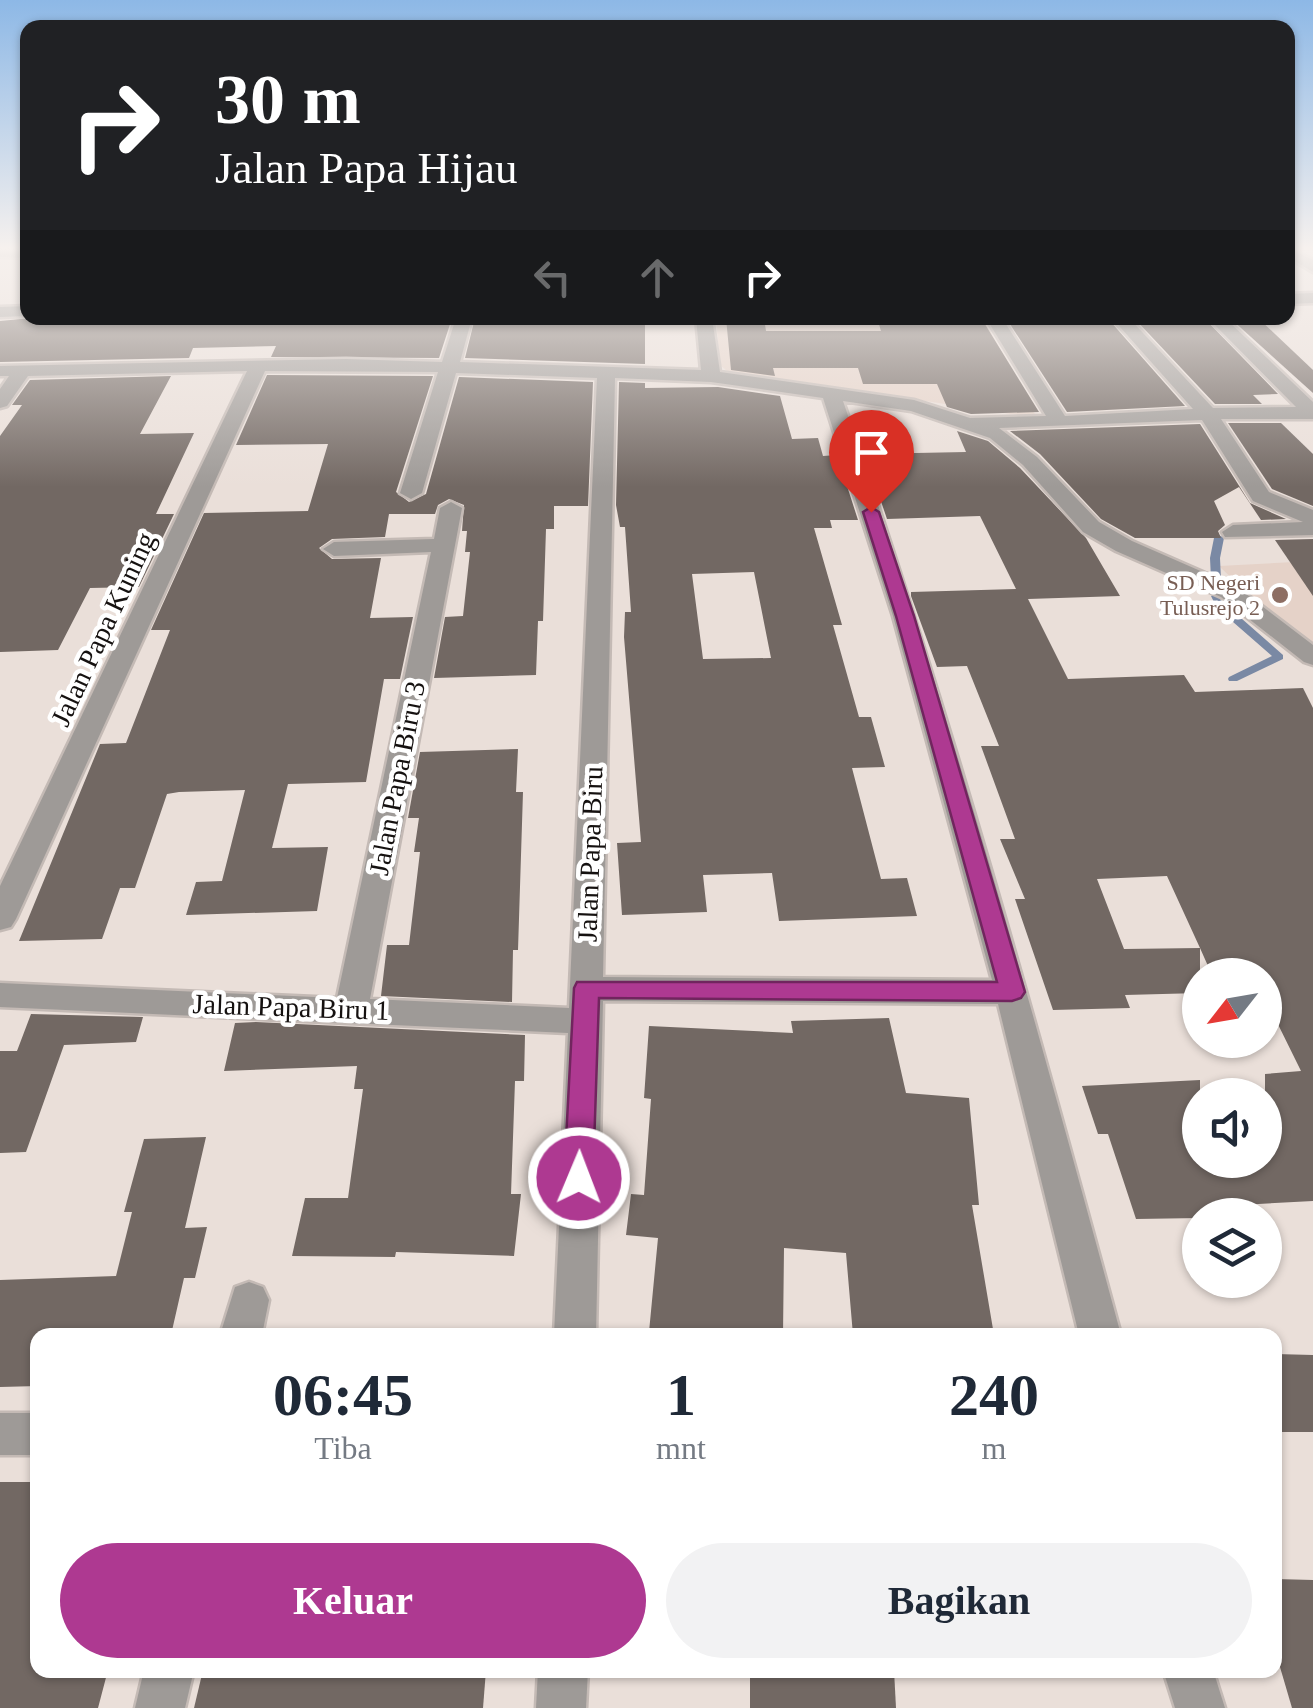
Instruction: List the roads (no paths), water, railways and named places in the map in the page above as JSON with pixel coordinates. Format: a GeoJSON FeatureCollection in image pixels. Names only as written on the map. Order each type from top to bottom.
{"type":"FeatureCollection","features":[{"type":"Feature","properties":{"kind":"street"},"geometry":{"type":"LineString","coordinates":[[411,493],[461,328]]}},
{"type":"Feature","properties":{"kind":"street"},"geometry":{"type":"LineString","coordinates":[[705,328],[712,376]]}},
{"type":"Feature","properties":{"kind":"street"},"geometry":{"type":"LineString","coordinates":[[1000,328],[1059,422]]}},
{"type":"Feature","properties":{"kind":"street"},"geometry":{"type":"LineString","coordinates":[[1129,328],[1206,412],[1261,496],[1313,518]]}},
{"type":"Feature","properties":{"kind":"street"},"geometry":{"type":"LineString","coordinates":[[1226,328],[1313,413]]}},
{"type":"Feature","properties":{"kind":"street"},"geometry":{"type":"LineString","coordinates":[[0,370],[258,364],[712,376],[914,406],[970,422],[1014,446],[1090,527],[1229,592],[1313,657]]}},
{"type":"Feature","properties":{"kind":"street","name":"Jalan Papa Kuning"},"geometry":{"type":"LineString","coordinates":[[0,919],[258,364]]}},
{"type":"Feature","properties":{"kind":"street"},"geometry":{"type":"LineString","coordinates":[[0,402],[24,370]]}},
{"type":"Feature","properties":{"kind":"street","name":"Jalan Papa Biru"},"geometry":{"type":"LineString","coordinates":[[575,1328],[606,373]]}},
{"type":"Feature","properties":{"kind":"street"},"geometry":{"type":"LineString","coordinates":[[831,393],[905,616],[1012,992],[1098,1328]]}},
{"type":"Feature","properties":{"kind":"street"},"geometry":{"type":"LineString","coordinates":[[970,422],[1059,422],[1206,412],[1313,413]]}},
{"type":"Feature","properties":{"kind":"street","name":"Jalan Papa Biru 3"},"geometry":{"type":"LineString","coordinates":[[351,1010],[452,508]]}},
{"type":"Feature","properties":{"kind":"street"},"geometry":{"type":"LineString","coordinates":[[1234,532],[1313,528]]}},
{"type":"Feature","properties":{"kind":"street"},"geometry":{"type":"LineString","coordinates":[[334,549],[443,546]]}},
{"type":"Feature","properties":{"kind":"street","name":"Jalan Papa Biru 1"},"geometry":{"type":"LineString","coordinates":[[0,995],[351,1010],[1012,992]]}},
{"type":"Feature","properties":{"kind":"street"},"geometry":{"type":"LineString","coordinates":[[0,1434],[30,1434]]}},
{"type":"Feature","properties":{"kind":"street"},"geometry":{"type":"LineString","coordinates":[[160,1708],[167,1678]]}},
{"type":"Feature","properties":{"kind":"street"},"geometry":{"type":"LineString","coordinates":[[562,1708],[563,1678]]}},
{"type":"Feature","properties":{"kind":"street"},"geometry":{"type":"LineString","coordinates":[[1191,1678],[1200,1708]]}},
{"type":"Feature","properties":{"kind":"waterway"},"geometry":{"type":"LineString","coordinates":[[1216,579],[1219,538]]}},
{"type":"Feature","properties":{"kind":"waterway"},"geometry":{"type":"LineString","coordinates":[[1216,596],[1221,606],[1279,657],[1233,679]]}},
{"type":"Feature","properties":{"kind":"place","name":"SD Negeri Tulusrejo 2"},"geometry":{"type":"Point","coordinates":[1280,595]}}]}
